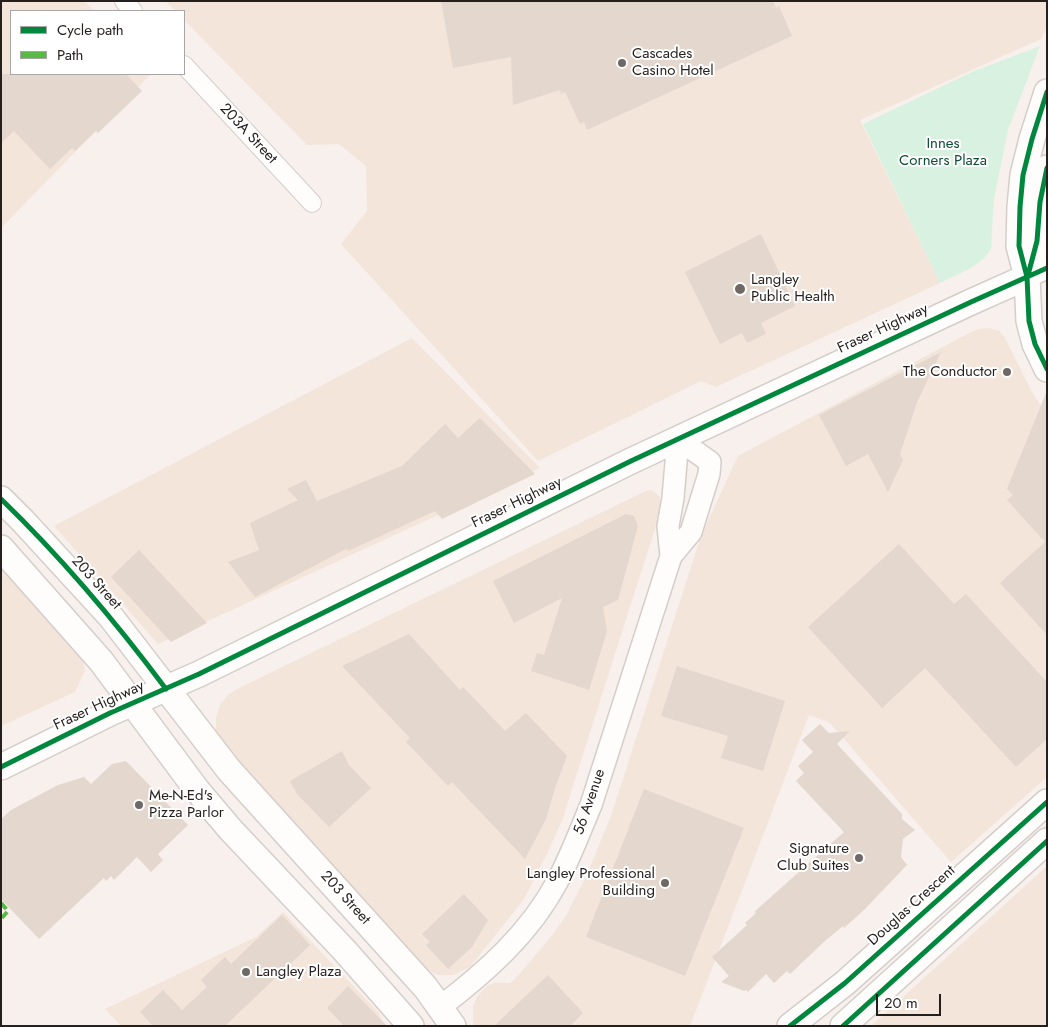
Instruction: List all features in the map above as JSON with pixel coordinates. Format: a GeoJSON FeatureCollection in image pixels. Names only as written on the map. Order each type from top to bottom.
{"type":"FeatureCollection","features":[{"type":"Feature","properties":{"kind":"main road"},"geometry":{"type":"LineString","coordinates":[[1037,273],[1019,246],[1020,207],[1023,176],[1032,139],[1047,92]]}},
{"type":"Feature","properties":{"kind":"main road"},"geometry":{"type":"LineString","coordinates":[[1047,168],[1040,202],[1037,273],[1029,321],[1036,344],[1047,369]]}},
{"type":"Feature","properties":{"kind":"main road","name":"Fraser Highway"},"geometry":{"type":"LineString","coordinates":[[1,767],[166,689],[678,439],[1037,273]]}},
{"type":"Feature","properties":{"kind":"main road","name":"203 Street"},"geometry":{"type":"LineString","coordinates":[[1,500],[24,521],[111,617],[229,770],[426,988],[447,1016]]}},
{"type":"Feature","properties":{"kind":"main road"},"geometry":{"type":"LineString","coordinates":[[1,548],[77,632],[133,703],[197,790],[230,829],[345,951],[409,1024]]}},
{"type":"Feature","properties":{"kind":"main road","name":"Douglas Crescent"},"geometry":{"type":"LineString","coordinates":[[790,1026],[845,983],[1047,802]]}},
{"type":"Feature","properties":{"kind":"main road"},"geometry":{"type":"LineString","coordinates":[[843,1026],[1047,841]]}},
{"type":"Feature","properties":{"kind":"street","name":"203A Street"},"geometry":{"type":"LineString","coordinates":[[185,66],[312,203]]}},
{"type":"Feature","properties":{"kind":"street","name":"56 Avenue"},"geometry":{"type":"LineString","coordinates":[[671,556],[668,526],[673,498],[678,439]]}},
{"type":"Feature","properties":{"kind":"street","name":"56 Avenue"},"geometry":{"type":"LineString","coordinates":[[447,1016],[535,915],[556,883],[575,845],[590,805],[671,556],[690,532],[709,474],[710,462],[678,439]]}},
{"type":"Feature","properties":{"kind":"shaded area"},"geometry":{"type":"Polygon","coordinates":[[[1,1],[84,1],[93,10],[10,10],[10,75],[150,75],[1,228],[1,1]]]}},
{"type":"Feature","properties":{"kind":"shaded area"},"geometry":{"type":"Polygon","coordinates":[[[166,1],[1047,1],[1047,27],[1041,39],[860,120],[940,283],[716,387],[701,381],[538,461],[341,244],[367,211],[366,166],[339,144],[307,145],[185,21],[185,10],[174,10],[166,1]]]}},
{"type":"Feature","properties":{"kind":"shaded area"},"geometry":{"type":"Polygon","coordinates":[[[988,328],[999,331],[1005,338],[1032,392],[1047,416],[1047,777],[951,862],[830,723],[809,715],[690,1026],[473,1026],[473,1007],[477,997],[487,986],[494,983],[510,983],[514,980],[550,938],[565,917],[587,875],[612,813],[701,536],[738,456],[971,332],[988,328]]]}},
{"type":"Feature","properties":{"kind":"shaded area"},"geometry":{"type":"Polygon","coordinates":[[[412,338],[540,468],[158,644],[54,526],[412,338]]]}},
{"type":"Feature","properties":{"kind":"shaded area"},"geometry":{"type":"Polygon","coordinates":[[[648,490],[653,491],[660,497],[661,510],[563,818],[548,852],[524,899],[470,967],[453,975],[433,973],[421,963],[266,798],[216,732],[216,718],[220,705],[228,695],[239,688],[648,490]]]}},
{"type":"Feature","properties":{"kind":"shaded area"},"geometry":{"type":"Polygon","coordinates":[[[1,568],[81,652],[85,671],[75,692],[1,726],[1,568]]]}},
{"type":"Feature","properties":{"kind":"shaded area"},"geometry":{"type":"Polygon","coordinates":[[[1047,866],[1047,1026],[871,1026],[990,918],[1047,866]]]}},
{"type":"Feature","properties":{"kind":"shaded area","name":"Langley Plaza"},"geometry":{"type":"Polygon","coordinates":[[[283,912],[379,1013],[384,1026],[121,1026],[105,1009],[256,937],[283,912]]]}},
{"type":"Feature","properties":{"kind":"green space","name":"Innes Corners Plaza"},"geometry":{"type":"Polygon","coordinates":[[[1040,46],[1008,130],[994,199],[991,248],[976,265],[940,283],[863,124],[974,71],[1040,46]]]}},
{"type":"Feature","properties":{"kind":"building","name":"Cascades Casino Hotel"},"geometry":{"type":"Polygon","coordinates":[[[441,1],[773,1],[776,8],[779,6],[792,36],[587,130],[584,122],[580,124],[565,92],[561,94],[560,90],[513,105],[511,57],[453,68],[441,1]]]}},
{"type":"Feature","properties":{"kind":"building"},"geometry":{"type":"Polygon","coordinates":[[[1,74],[127,75],[142,91],[98,133],[96,131],[75,151],[72,148],[50,169],[14,131],[1,143],[1,74]]]}},
{"type":"Feature","properties":{"kind":"building","name":"Langley Public Health"},"geometry":{"type":"Polygon","coordinates":[[[761,234],[795,306],[761,323],[766,334],[747,343],[742,333],[720,344],[685,272],[761,234]]]}},
{"type":"Feature","properties":{"kind":"building"},"geometry":{"type":"Polygon","coordinates":[[[941,352],[917,402],[900,454],[903,460],[888,492],[868,454],[846,466],[819,415],[941,352]]]}},
{"type":"Feature","properties":{"kind":"building"},"geometry":{"type":"Polygon","coordinates":[[[1046,393],[1047,635],[1000,583],[1045,542],[1007,500],[1013,495],[1007,489],[1046,393]]]}},
{"type":"Feature","properties":{"kind":"building"},"geometry":{"type":"Polygon","coordinates":[[[480,418],[535,474],[442,519],[435,511],[348,551],[346,549],[255,597],[228,562],[259,550],[250,523],[298,500],[287,489],[306,480],[317,501],[402,466],[445,424],[458,438],[480,418]]]}},
{"type":"Feature","properties":{"kind":"building"},"geometry":{"type":"Polygon","coordinates":[[[626,514],[634,516],[638,526],[618,600],[603,607],[607,631],[589,690],[531,671],[537,653],[544,655],[562,598],[514,623],[493,581],[626,514]]]}},
{"type":"Feature","properties":{"kind":"building"},"geometry":{"type":"Polygon","coordinates":[[[899,544],[954,604],[966,594],[1047,682],[1047,739],[1016,767],[925,668],[882,708],[808,627],[899,544]]]}},
{"type":"Feature","properties":{"kind":"building"},"geometry":{"type":"Polygon","coordinates":[[[139,550],[207,623],[171,642],[111,577],[139,550]]]}},
{"type":"Feature","properties":{"kind":"building"},"geometry":{"type":"Polygon","coordinates":[[[409,634],[460,690],[463,687],[505,731],[526,713],[567,756],[546,819],[525,859],[452,782],[448,786],[406,742],[410,738],[342,666],[409,634]]]}},
{"type":"Feature","properties":{"kind":"building"},"geometry":{"type":"Polygon","coordinates":[[[677,666],[785,701],[763,771],[721,758],[728,736],[661,716],[677,666]]]}},
{"type":"Feature","properties":{"kind":"building","name":"Signature Club Suites"},"geometry":{"type":"Polygon","coordinates":[[[820,724],[829,733],[850,731],[837,744],[902,814],[902,819],[915,830],[903,839],[901,857],[907,865],[864,910],[844,928],[843,926],[826,940],[790,974],[787,971],[774,983],[766,974],[748,992],[744,991],[721,982],[729,976],[712,957],[747,925],[745,923],[756,913],[754,912],[844,832],[796,781],[804,773],[798,766],[813,752],[802,740],[820,724]]]}},
{"type":"Feature","properties":{"kind":"building"},"geometry":{"type":"Polygon","coordinates":[[[342,751],[349,765],[371,788],[329,827],[297,794],[290,781],[342,751]]]}},
{"type":"Feature","properties":{"kind":"building"},"geometry":{"type":"Polygon","coordinates":[[[126,761],[188,825],[158,854],[163,860],[151,872],[137,857],[114,880],[111,876],[106,881],[104,878],[39,939],[1,899],[1,819],[11,810],[58,785],[84,777],[91,784],[112,764],[126,761]]]}},
{"type":"Feature","properties":{"kind":"building","name":"Langley Professional Building"},"geometry":{"type":"Polygon","coordinates":[[[644,789],[744,828],[685,976],[586,937],[644,789]]]}},
{"type":"Feature","properties":{"kind":"building"},"geometry":{"type":"Polygon","coordinates":[[[464,894],[488,920],[472,947],[448,969],[426,945],[430,942],[422,934],[464,894]]]}},
{"type":"Feature","properties":{"kind":"building","name":"Langley Plaza"},"geometry":{"type":"Polygon","coordinates":[[[282,915],[310,945],[225,1026],[153,1026],[140,1012],[163,990],[182,1010],[207,987],[201,980],[225,957],[231,964],[282,915]]]}},
{"type":"Feature","properties":{"kind":"building"},"geometry":{"type":"Polygon","coordinates":[[[548,975],[583,1013],[570,1026],[494,1026],[548,975]]]}},
{"type":"Feature","properties":{"kind":"building"},"geometry":{"type":"Polygon","coordinates":[[[348,986],[387,1026],[344,1026],[327,1008],[348,986]]]}},
{"type":"Feature","properties":{"kind":"marked path"},"geometry":{"type":"LineString","coordinates":[[1,903],[8,911],[1,919]]}},
{"type":"Feature","properties":{"kind":"cycle path"},"geometry":{"type":"LineString","coordinates":[[1047,92],[1023,175],[1019,246],[1027,277],[1029,321],[1035,344],[1047,369]]}},
{"type":"Feature","properties":{"kind":"cycle path"},"geometry":{"type":"LineString","coordinates":[[1028,275],[1037,241],[1040,202],[1047,168]]}},
{"type":"Feature","properties":{"kind":"cycle path"},"geometry":{"type":"LineString","coordinates":[[1,767],[110,713],[199,674],[631,461],[1047,268]]}},
{"type":"Feature","properties":{"kind":"cycle path"},"geometry":{"type":"LineString","coordinates":[[1,499],[87,591],[128,639],[166,689]]}},
{"type":"Feature","properties":{"kind":"cycle path"},"geometry":{"type":"LineString","coordinates":[[790,1026],[845,983],[1047,802]]}},
{"type":"Feature","properties":{"kind":"cycle path"},"geometry":{"type":"LineString","coordinates":[[843,1026],[1047,841]]}},
{"type":"Feature","properties":{"kind":"place","name":"Cascades Casino Hotel"},"geometry":{"type":"Point","coordinates":[622,63]}},
{"type":"Feature","properties":{"kind":"place","name":"Langley Public Health"},"geometry":{"type":"Point","coordinates":[740,289]}},
{"type":"Feature","properties":{"kind":"place","name":"The Conductor"},"geometry":{"type":"Point","coordinates":[1007,372]}},
{"type":"Feature","properties":{"kind":"place","name":"Me-N-Ed's Pizza Parlor"},"geometry":{"type":"Point","coordinates":[139,805]}},
{"type":"Feature","properties":{"kind":"place","name":"Signature Club Suites"},"geometry":{"type":"Point","coordinates":[859,858]}},
{"type":"Feature","properties":{"kind":"place","name":"Langley Professional Building"},"geometry":{"type":"Point","coordinates":[665,883]}},
{"type":"Feature","properties":{"kind":"place","name":"Langley Plaza"},"geometry":{"type":"Point","coordinates":[246,972]}}]}
